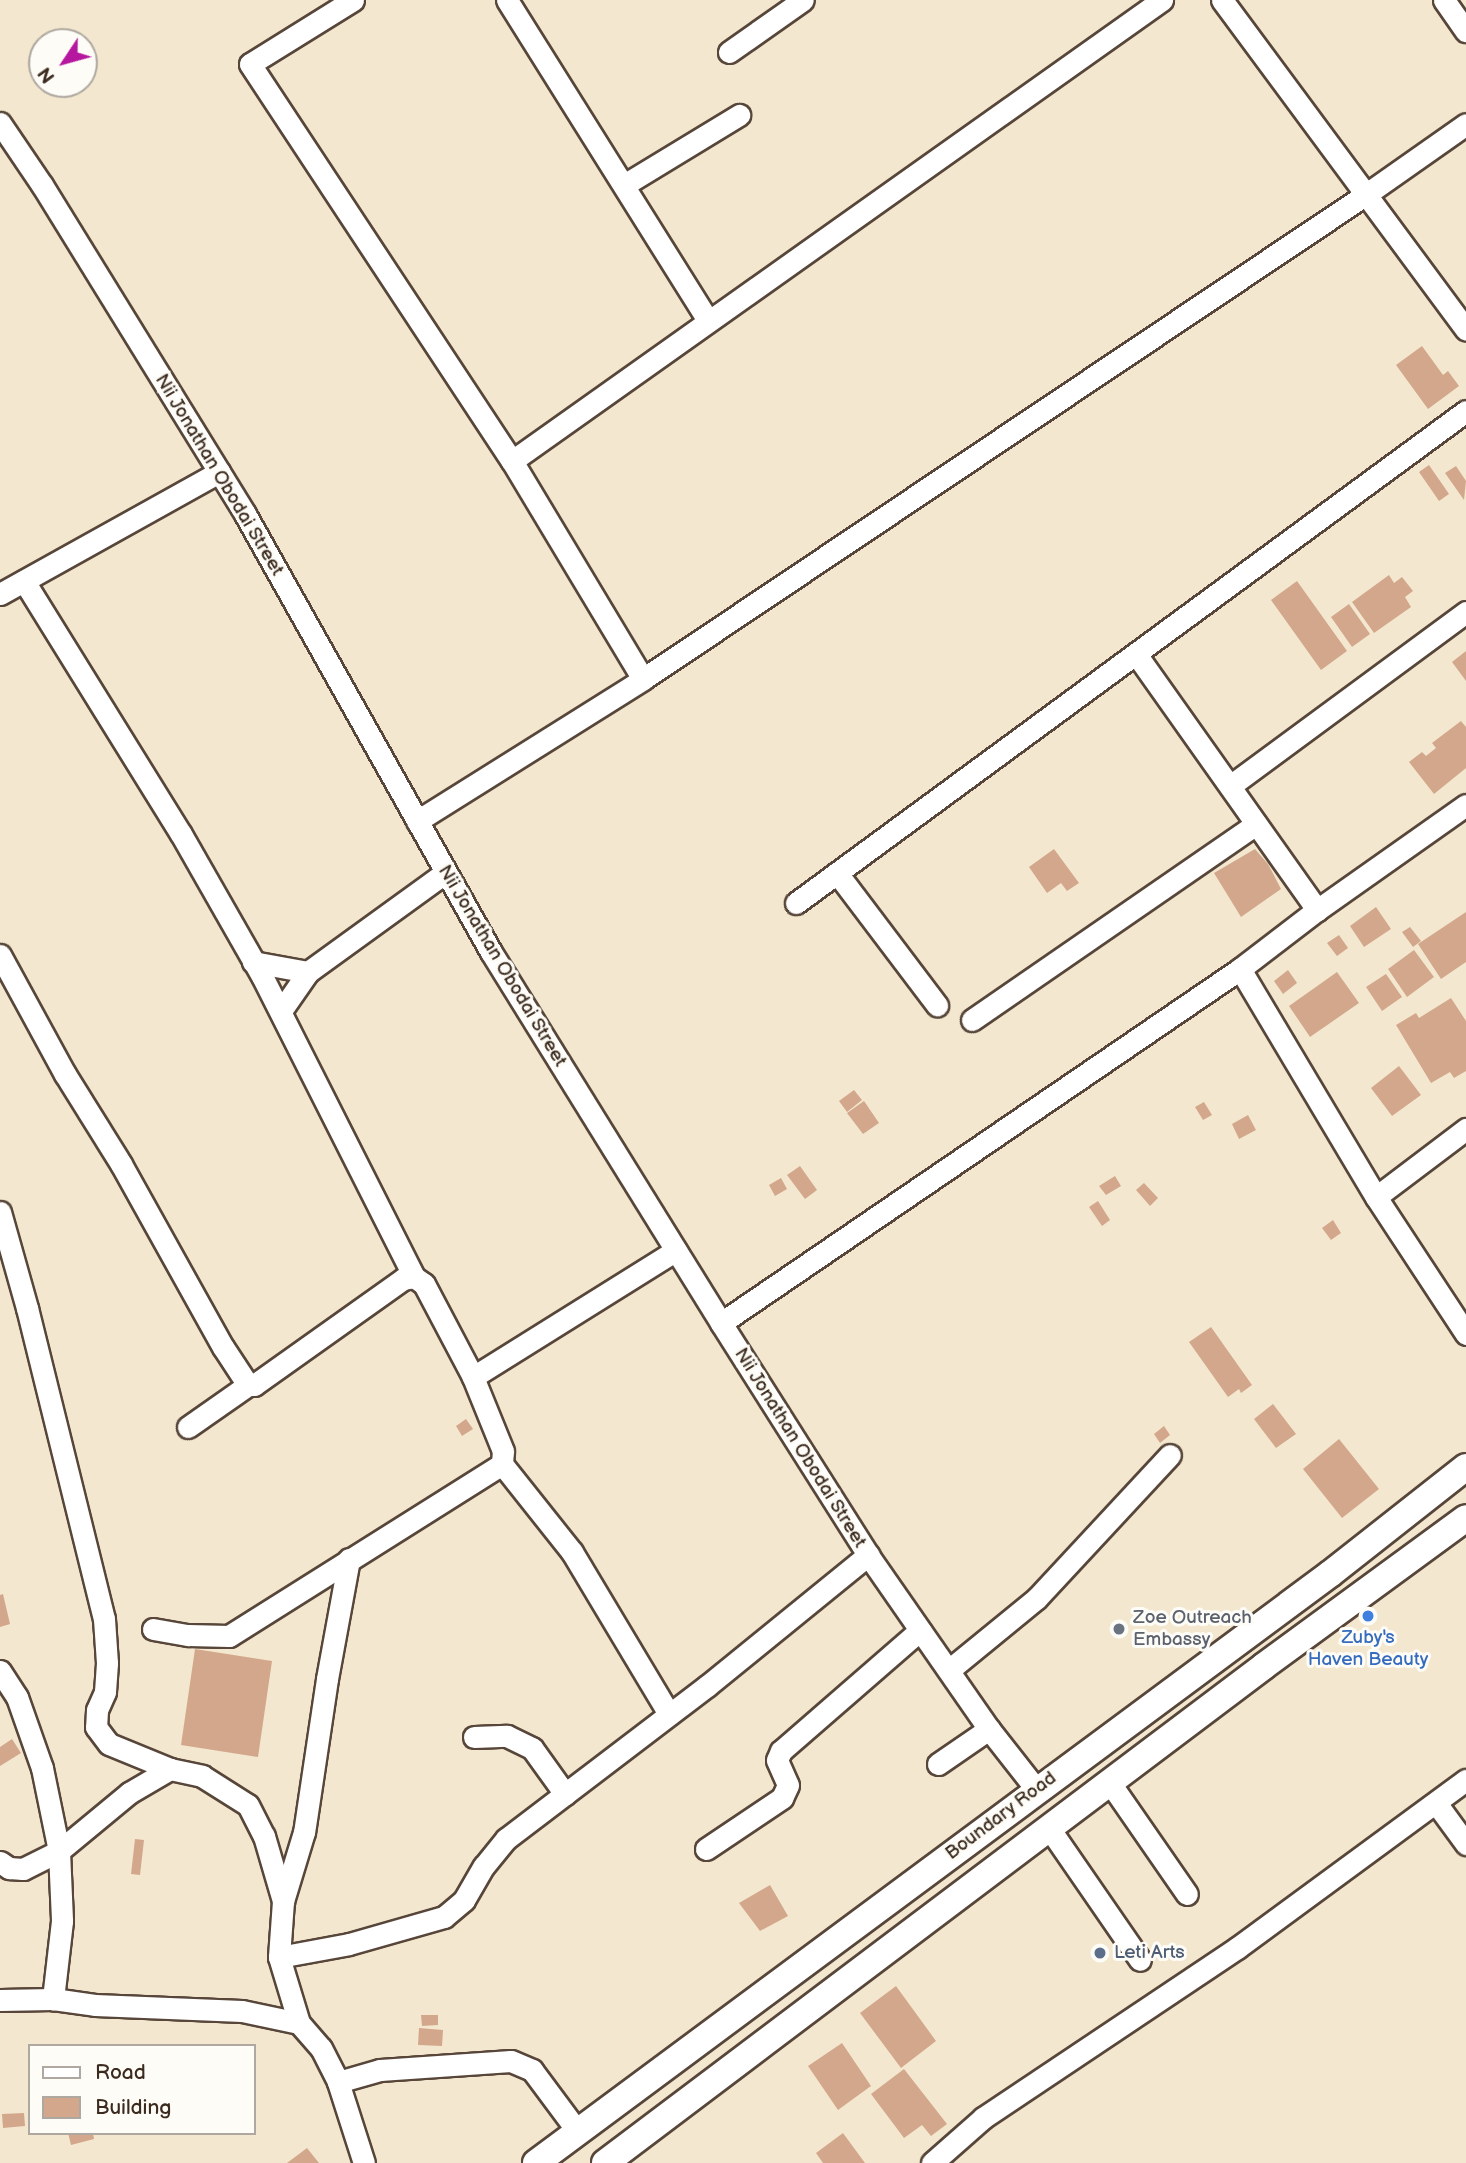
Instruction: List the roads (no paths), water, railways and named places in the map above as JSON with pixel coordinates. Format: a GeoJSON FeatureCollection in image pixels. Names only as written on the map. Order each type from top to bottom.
{"type":"FeatureCollection","features":[{"type":"Feature","properties":{"kind":"main road","name":"Boundary Road"},"geometry":{"type":"LineString","coordinates":[[536,2163],[1036,1789],[1330,1574],[1466,1468]]}},
{"type":"Feature","properties":{"kind":"main road","name":"Boundary Road"},"geometry":{"type":"LineString","coordinates":[[605,2163],[1466,1518]]}},
{"type":"Feature","properties":{"kind":"street"},"geometry":{"type":"LineString","coordinates":[[353,0],[250,64],[512,461],[643,679]]}},
{"type":"Feature","properties":{"kind":"street"},"geometry":{"type":"LineString","coordinates":[[508,0],[708,320]]}},
{"type":"Feature","properties":{"kind":"street"},"geometry":{"type":"LineString","coordinates":[[729,52],[803,0]]}},
{"type":"Feature","properties":{"kind":"street"},"geometry":{"type":"LineString","coordinates":[[512,461],[1162,0]]}},
{"type":"Feature","properties":{"kind":"street"},"geometry":{"type":"LineString","coordinates":[[1222,0],[1466,330]]}},
{"type":"Feature","properties":{"kind":"street"},"geometry":{"type":"LineString","coordinates":[[1444,0],[1466,30]]}},
{"type":"Feature","properties":{"kind":"street"},"geometry":{"type":"LineString","coordinates":[[624,184],[739,115]]}},
{"type":"Feature","properties":{"kind":"street","name":"Nii Jonathan Obodai Street"},"geometry":{"type":"LineString","coordinates":[[0,123],[219,472],[491,952],[721,1323],[868,1555],[989,1729],[1036,1789]]}},
{"type":"Feature","properties":{"kind":"street"},"geometry":{"type":"LineString","coordinates":[[417,821],[643,679],[1365,195],[1466,124]]}},
{"type":"Feature","properties":{"kind":"street"},"geometry":{"type":"LineString","coordinates":[[796,903],[1466,411]]}},
{"type":"Feature","properties":{"kind":"street"},"geometry":{"type":"LineString","coordinates":[[0,594],[219,472]]}},
{"type":"Feature","properties":{"kind":"street"},"geometry":{"type":"LineString","coordinates":[[23,581],[181,834],[281,1011],[414,1277],[424,1284],[473,1377],[503,1451],[502,1464],[572,1552],[669,1714]]}},
{"type":"Feature","properties":{"kind":"street"},"geometry":{"type":"LineString","coordinates":[[1230,786],[1466,612]]}},
{"type":"Feature","properties":{"kind":"street"},"geometry":{"type":"LineString","coordinates":[[1136,653],[1317,910]]}},
{"type":"Feature","properties":{"kind":"street"},"geometry":{"type":"LineString","coordinates":[[721,1323],[1240,969],[1317,910],[1466,805]]}},
{"type":"Feature","properties":{"kind":"street"},"geometry":{"type":"LineString","coordinates":[[972,1020],[1256,824]]}},
{"type":"Feature","properties":{"kind":"street"},"geometry":{"type":"LineString","coordinates":[[281,1011],[308,972],[446,872]]}},
{"type":"Feature","properties":{"kind":"street"},"geometry":{"type":"LineString","coordinates":[[837,873],[937,1005]]}},
{"type":"Feature","properties":{"kind":"street"},"geometry":{"type":"LineString","coordinates":[[0,955],[65,1074],[121,1164],[223,1347],[248,1385]]}},
{"type":"Feature","properties":{"kind":"street"},"geometry":{"type":"LineString","coordinates":[[253,962],[308,972]]}},
{"type":"Feature","properties":{"kind":"street"},"geometry":{"type":"LineString","coordinates":[[1240,969],[1376,1196],[1466,1334]]}},
{"type":"Feature","properties":{"kind":"street"},"geometry":{"type":"LineString","coordinates":[[1376,1196],[1466,1129]]}},
{"type":"Feature","properties":{"kind":"street"},"geometry":{"type":"LineString","coordinates":[[0,1212],[104,1619],[107,1663],[105,1692],[97,1710],[96,1727],[109,1744],[170,1769],[202,1776],[248,1805],[264,1836],[283,1900]]}},
{"type":"Feature","properties":{"kind":"street"},"geometry":{"type":"LineString","coordinates":[[473,1377],[676,1250]]}},
{"type":"Feature","properties":{"kind":"street"},"geometry":{"type":"LineString","coordinates":[[188,1427],[248,1385],[254,1385],[403,1279],[414,1277]]}},
{"type":"Feature","properties":{"kind":"street"},"geometry":{"type":"LineString","coordinates":[[949,1670],[1037,1598],[1170,1455]]}},
{"type":"Feature","properties":{"kind":"street"},"geometry":{"type":"LineString","coordinates":[[153,1629],[188,1635],[229,1636],[502,1464]]}},
{"type":"Feature","properties":{"kind":"street"},"geometry":{"type":"LineString","coordinates":[[279,1957],[349,1944],[444,1917],[464,1900],[484,1866],[506,1839],[669,1714],[868,1555]]}},
{"type":"Feature","properties":{"kind":"street"},"geometry":{"type":"LineString","coordinates":[[349,1559],[327,1679],[304,1832],[283,1900],[279,1957],[299,2023],[321,2048],[338,2082],[364,2163]]}},
{"type":"Feature","properties":{"kind":"street"},"geometry":{"type":"LineString","coordinates":[[706,1849],[782,1798],[788,1785],[777,1760],[781,1751],[920,1630]]}},
{"type":"Feature","properties":{"kind":"street"},"geometry":{"type":"LineString","coordinates":[[0,1671],[17,1697],[42,1768],[59,1851],[62,1921],[52,1999]]}},
{"type":"Feature","properties":{"kind":"street"},"geometry":{"type":"LineString","coordinates":[[938,1764],[989,1729]]}},
{"type":"Feature","properties":{"kind":"street"},"geometry":{"type":"LineString","coordinates":[[474,1737],[507,1736],[532,1748],[565,1794]]}},
{"type":"Feature","properties":{"kind":"street"},"geometry":{"type":"LineString","coordinates":[[0,1862],[9,1868],[23,1869],[59,1851],[129,1793],[170,1769]]}},
{"type":"Feature","properties":{"kind":"street"},"geometry":{"type":"LineString","coordinates":[[932,2163],[983,2118],[1237,1948],[1466,1780]]}},
{"type":"Feature","properties":{"kind":"street"},"geometry":{"type":"LineString","coordinates":[[1110,1783],[1187,1894]]}},
{"type":"Feature","properties":{"kind":"street"},"geometry":{"type":"LineString","coordinates":[[1436,1803],[1466,1844]]}},
{"type":"Feature","properties":{"kind":"street"},"geometry":{"type":"LineString","coordinates":[[1049,1828],[1140,1960]]}},
{"type":"Feature","properties":{"kind":"street"},"geometry":{"type":"LineString","coordinates":[[0,2000],[52,1999],[95,2005],[242,2011],[299,2023]]}},
{"type":"Feature","properties":{"kind":"street"},"geometry":{"type":"LineString","coordinates":[[338,2082],[380,2070],[511,2061],[532,2070],[578,2132]]}},
{"type":"Feature","properties":{"kind":"place","name":"Zuby's Haven Beauty"},"geometry":{"type":"Point","coordinates":[1368,1616]}},
{"type":"Feature","properties":{"kind":"place","name":"Zoe Outreach Embassy"},"geometry":{"type":"Point","coordinates":[1119,1629]}},
{"type":"Feature","properties":{"kind":"place","name":"Leti Arts"},"geometry":{"type":"Point","coordinates":[1100,1953]}}]}
